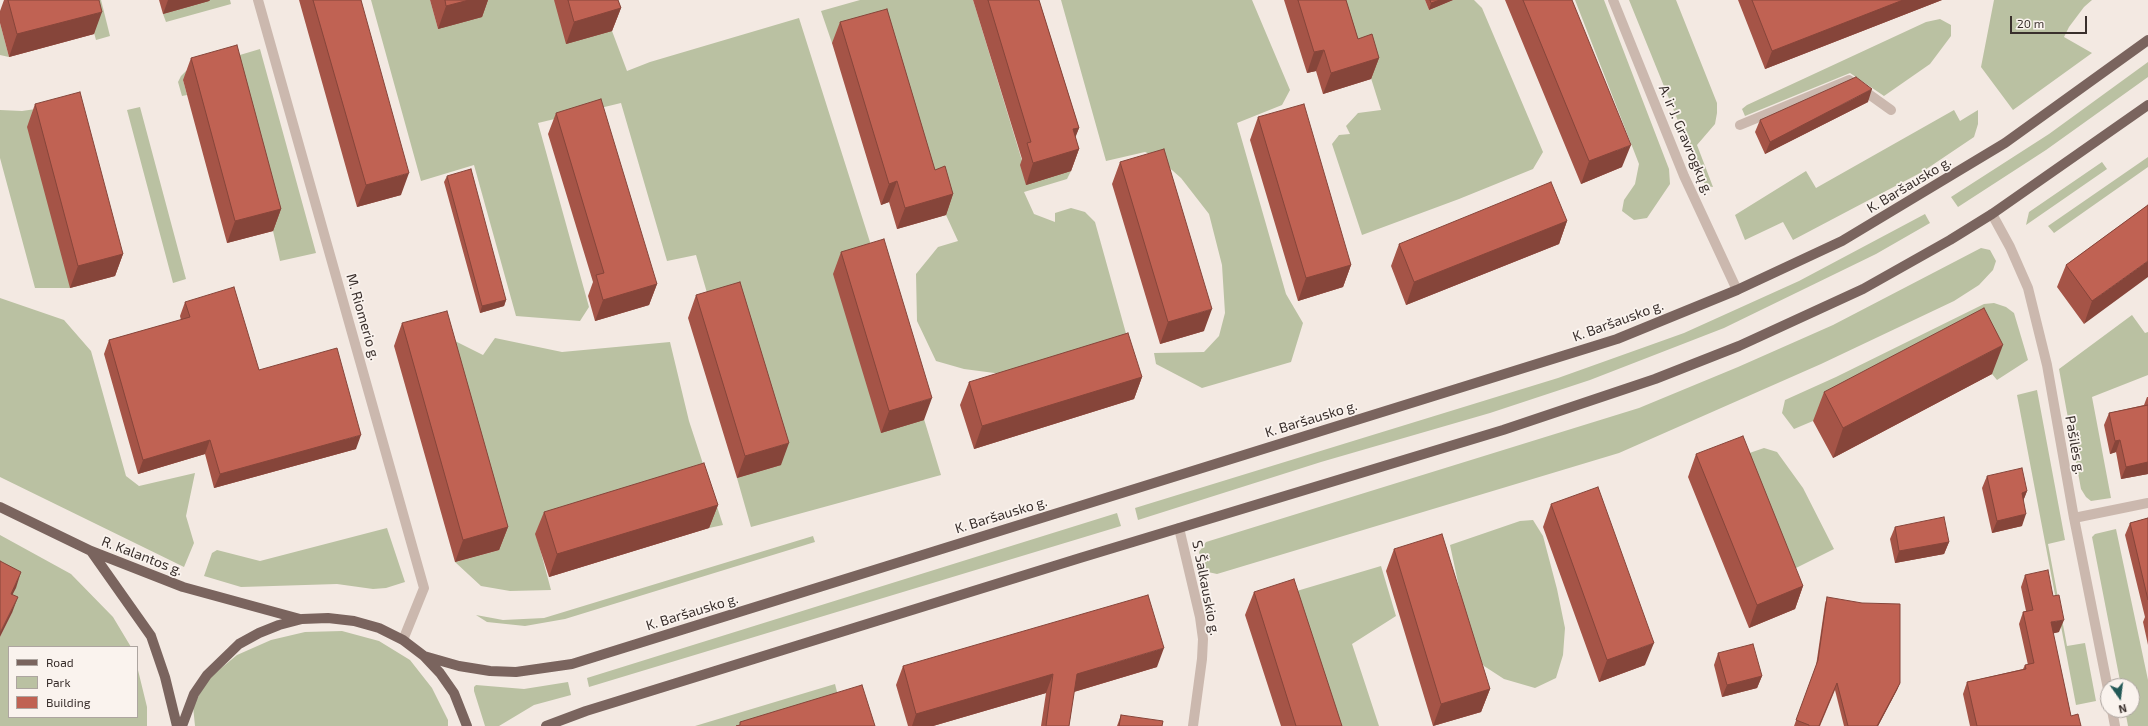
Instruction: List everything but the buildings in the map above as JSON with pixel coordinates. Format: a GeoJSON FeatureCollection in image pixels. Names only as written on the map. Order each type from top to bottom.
{"type":"FeatureCollection","features":[{"type":"Feature","properties":{"kind":"main road","name":"K. Baršausko g."},"geometry":{"type":"LineString","coordinates":[[424,656],[458,666],[490,671],[516,672],[572,664],[1617,339],[1737,290],[1842,241],[1924,194],[2005,143],[2148,40]]}},
{"type":"Feature","properties":{"kind":"main road"},"geometry":{"type":"LineString","coordinates":[[546,726],[586,711],[1179,528],[1503,430],[1655,379],[1739,346],[1863,289],[1992,214],[2148,105]]}},
{"type":"Feature","properties":{"kind":"main road"},"geometry":{"type":"LineString","coordinates":[[0,507],[92,551]]}},
{"type":"Feature","properties":{"kind":"main road","name":"R. Kalantos g."},"geometry":{"type":"LineString","coordinates":[[92,551],[183,587],[302,619]]}},
{"type":"Feature","properties":{"kind":"main road","name":"R. Kalantos g."},"geometry":{"type":"LineString","coordinates":[[92,551],[151,636],[165,677],[176,726]]}},
{"type":"Feature","properties":{"kind":"main road"},"geometry":{"type":"LineString","coordinates":[[182,726],[194,694],[222,659],[239,644],[259,633],[280,625],[302,619],[328,618],[354,621],[380,628],[403,640],[424,656],[440,673],[454,693],[467,726]]}},
{"type":"Feature","properties":{"kind":"street","name":"M. Riomerio g."},"geometry":{"type":"LineString","coordinates":[[258,0],[424,588],[403,640]]}},
{"type":"Feature","properties":{"kind":"street","name":"A. ir J. Gravrogkų g."},"geometry":{"type":"LineString","coordinates":[[1613,0],[1684,176],[1737,290]]}},
{"type":"Feature","properties":{"kind":"street"},"geometry":{"type":"LineString","coordinates":[[1740,125],[1849,80],[1891,110]]}},
{"type":"Feature","properties":{"kind":"street","name":"Pašilės g."},"geometry":{"type":"LineString","coordinates":[[1992,214],[2010,247],[2028,288],[2047,365],[2074,518],[2106,678]]}},
{"type":"Feature","properties":{"kind":"street"},"geometry":{"type":"LineString","coordinates":[[2074,518],[2148,502]]}},
{"type":"Feature","properties":{"kind":"street","name":"S. Šalkauskio g."},"geometry":{"type":"LineString","coordinates":[[1179,528],[1200,617],[1203,639],[1202,659],[1193,726]]}},
{"type":"Feature","properties":{"kind":"green space"},"geometry":{"type":"Polygon","coordinates":[[[85,0],[101,0],[110,36],[96,40],[85,0]]]}},
{"type":"Feature","properties":{"kind":"green space"},"geometry":{"type":"Polygon","coordinates":[[[209,0],[230,0],[231,4],[166,22],[163,14],[209,0]]]}},
{"type":"Feature","properties":{"kind":"green space"},"geometry":{"type":"Polygon","coordinates":[[[371,0],[430,0],[438,29],[477,0],[554,0],[612,31],[627,71],[650,62],[799,18],[876,261],[941,475],[751,527],[737,478],[780,465],[712,310],[696,255],[667,261],[621,103],[538,123],[589,307],[580,321],[516,316],[474,165],[421,181],[371,0]]]}},
{"type":"Feature","properties":{"kind":"green space"},"geometry":{"type":"Polygon","coordinates":[[[860,0],[973,0],[1023,164],[1071,171],[1067,179],[1024,192],[1034,214],[1055,222],[1055,213],[1071,208],[1085,212],[1095,222],[1127,337],[1002,374],[964,369],[936,361],[917,321],[916,274],[938,247],[958,241],[946,215],[938,188],[832,43],[821,11],[860,0]]]}},
{"type":"Feature","properties":{"kind":"green space"},"geometry":{"type":"Polygon","coordinates":[[[1061,0],[1252,0],[1290,90],[1282,105],[1237,123],[1286,294],[1303,323],[1291,362],[1202,388],[1156,364],[1154,353],[1204,352],[1219,336],[1225,313],[1222,265],[1209,214],[1181,178],[1157,157],[1145,152],[1106,161],[1061,0]]]}},
{"type":"Feature","properties":{"kind":"green space"},"geometry":{"type":"Polygon","coordinates":[[[1332,0],[1425,0],[1429,10],[1453,0],[1474,0],[1482,8],[1543,152],[1533,169],[1459,199],[1362,235],[1332,144],[1339,135],[1350,134],[1346,126],[1358,113],[1381,110],[1364,56],[1332,0]]]}},
{"type":"Feature","properties":{"kind":"green space"},"geometry":{"type":"Polygon","coordinates":[[[1575,0],[1604,0],[1669,169],[1670,184],[1647,218],[1634,220],[1622,211],[1624,200],[1635,184],[1639,164],[1575,0]]]}},
{"type":"Feature","properties":{"kind":"green space"},"geometry":{"type":"Polygon","coordinates":[[[1629,0],[1676,0],[1717,103],[1715,124],[1697,145],[1713,187],[1706,186],[1700,175],[1629,0]]]}},
{"type":"Feature","properties":{"kind":"green space"},"geometry":{"type":"Polygon","coordinates":[[[1994,0],[2092,0],[2084,7],[2069,27],[2064,37],[2092,53],[2013,110],[1981,67],[1994,0]]]}},
{"type":"Feature","properties":{"kind":"green space"},"geometry":{"type":"Polygon","coordinates":[[[1940,19],[1951,25],[1951,36],[1930,64],[1884,96],[1850,73],[1745,116],[1742,109],[1747,105],[1926,22],[1940,19]]]}},
{"type":"Feature","properties":{"kind":"green space"},"geometry":{"type":"Polygon","coordinates":[[[0,23],[9,57],[0,55],[0,23]]]}},
{"type":"Feature","properties":{"kind":"green space"},"geometry":{"type":"Polygon","coordinates":[[[260,49],[316,253],[280,261],[273,231],[183,80],[187,95],[182,96],[178,82],[186,71],[260,49]]]}},
{"type":"Feature","properties":{"kind":"green space"},"geometry":{"type":"Polygon","coordinates":[[[2148,62],[2148,77],[2046,150],[1958,207],[1951,197],[2049,134],[2148,62]]]}},
{"type":"Feature","properties":{"kind":"green space"},"geometry":{"type":"Polygon","coordinates":[[[63,105],[70,288],[35,288],[0,158],[0,110],[22,111],[63,105]]]}},
{"type":"Feature","properties":{"kind":"green space"},"geometry":{"type":"Polygon","coordinates":[[[140,107],[186,279],[173,283],[127,110],[140,107]]]}},
{"type":"Feature","properties":{"kind":"green space"},"geometry":{"type":"Polygon","coordinates":[[[1954,110],[1960,121],[1978,110],[1978,124],[1974,137],[1922,172],[1793,240],[1783,222],[1745,240],[1735,215],[1806,171],[1816,188],[1954,110]]]}},
{"type":"Feature","properties":{"kind":"green space"},"geometry":{"type":"Polygon","coordinates":[[[2148,157],[2148,167],[2054,233],[2048,226],[2148,157]]]}},
{"type":"Feature","properties":{"kind":"green space"},"geometry":{"type":"Polygon","coordinates":[[[2102,162],[2107,169],[2026,225],[2029,212],[2102,162]]]}},
{"type":"Feature","properties":{"kind":"green space"},"geometry":{"type":"Polygon","coordinates":[[[1925,214],[1930,223],[1876,254],[1724,328],[1590,380],[1490,413],[1321,462],[1138,520],[1135,508],[1558,378],[1684,333],[1799,281],[1925,214]]]}},
{"type":"Feature","properties":{"kind":"green space"},"geometry":{"type":"Polygon","coordinates":[[[1981,248],[1990,250],[1996,261],[1993,270],[1979,285],[1954,301],[1821,364],[1619,453],[1217,574],[1208,572],[1202,565],[1199,552],[1206,542],[1639,408],[1738,367],[1833,325],[1981,248]]]}},
{"type":"Feature","properties":{"kind":"green space"},"geometry":{"type":"Polygon","coordinates":[[[0,298],[64,320],[91,351],[126,476],[139,486],[195,473],[186,516],[194,543],[184,567],[0,477],[0,298]]]}},
{"type":"Feature","properties":{"kind":"green space"},"geometry":{"type":"Polygon","coordinates":[[[1994,303],[2006,307],[2014,313],[2028,360],[1997,380],[1992,374],[1813,421],[1794,429],[1782,413],[1785,400],[1836,377],[1984,304],[1994,303]]]}},
{"type":"Feature","properties":{"kind":"green space"},"geometry":{"type":"Polygon","coordinates":[[[2132,315],[2145,333],[2148,332],[2148,375],[2092,397],[2111,498],[2091,501],[2086,497],[2081,489],[2059,369],[2132,315]]]}},
{"type":"Feature","properties":{"kind":"green space"},"geometry":{"type":"Polygon","coordinates":[[[439,333],[483,355],[495,338],[562,352],[670,342],[689,421],[723,525],[709,528],[536,534],[551,590],[510,591],[481,586],[455,562],[499,550],[439,333]]]}},
{"type":"Feature","properties":{"kind":"green space"},"geometry":{"type":"Polygon","coordinates":[[[2037,390],[2065,540],[2048,544],[2067,646],[2085,643],[2096,701],[2076,705],[2017,395],[2037,390]]]}},
{"type":"Feature","properties":{"kind":"green space"},"geometry":{"type":"Polygon","coordinates":[[[1764,448],[1777,452],[1803,488],[1834,549],[1782,575],[1735,458],[1764,448]]]}},
{"type":"Feature","properties":{"kind":"green space"},"geometry":{"type":"Polygon","coordinates":[[[1117,513],[1121,526],[589,687],[587,678],[1117,513]]]}},
{"type":"Feature","properties":{"kind":"green space"},"geometry":{"type":"Polygon","coordinates":[[[1533,520],[1543,536],[1557,589],[1565,628],[1563,655],[1556,678],[1535,688],[1504,679],[1484,666],[1472,648],[1450,545],[1520,521],[1533,520]]]}},
{"type":"Feature","properties":{"kind":"green space"},"geometry":{"type":"Polygon","coordinates":[[[387,528],[405,582],[386,588],[373,589],[337,584],[241,587],[204,576],[212,553],[217,550],[260,561],[387,528]]]}},
{"type":"Feature","properties":{"kind":"green space"},"geometry":{"type":"Polygon","coordinates":[[[2116,529],[2148,680],[2148,726],[2128,726],[2126,718],[2140,718],[2140,678],[2119,678],[2092,537],[2095,534],[2116,529]]]}},
{"type":"Feature","properties":{"kind":"green space"},"geometry":{"type":"Polygon","coordinates":[[[0,535],[71,574],[113,617],[130,646],[8,646],[8,718],[138,718],[138,670],[147,707],[147,726],[0,726],[0,637],[12,613],[0,580],[0,535]]]}},
{"type":"Feature","properties":{"kind":"green space"},"geometry":{"type":"Polygon","coordinates":[[[813,536],[815,542],[565,619],[525,626],[487,622],[476,615],[503,620],[544,618],[813,536]]]}},
{"type":"Feature","properties":{"kind":"green space"},"geometry":{"type":"Polygon","coordinates":[[[1381,566],[1396,616],[1352,644],[1379,726],[1333,726],[1290,593],[1381,566]]]}},
{"type":"Feature","properties":{"kind":"green space"},"geometry":{"type":"Polygon","coordinates":[[[342,631],[379,641],[410,660],[432,688],[448,720],[448,726],[195,726],[193,706],[208,679],[237,655],[271,640],[305,632],[342,631]]]}},
{"type":"Feature","properties":{"kind":"green space"},"geometry":{"type":"Polygon","coordinates":[[[568,682],[571,695],[534,705],[499,726],[485,726],[474,691],[474,687],[476,685],[524,689],[568,682]]]}},
{"type":"Feature","properties":{"kind":"green space"},"geometry":{"type":"Polygon","coordinates":[[[835,684],[841,708],[780,726],[695,726],[835,684]]]}}]}
